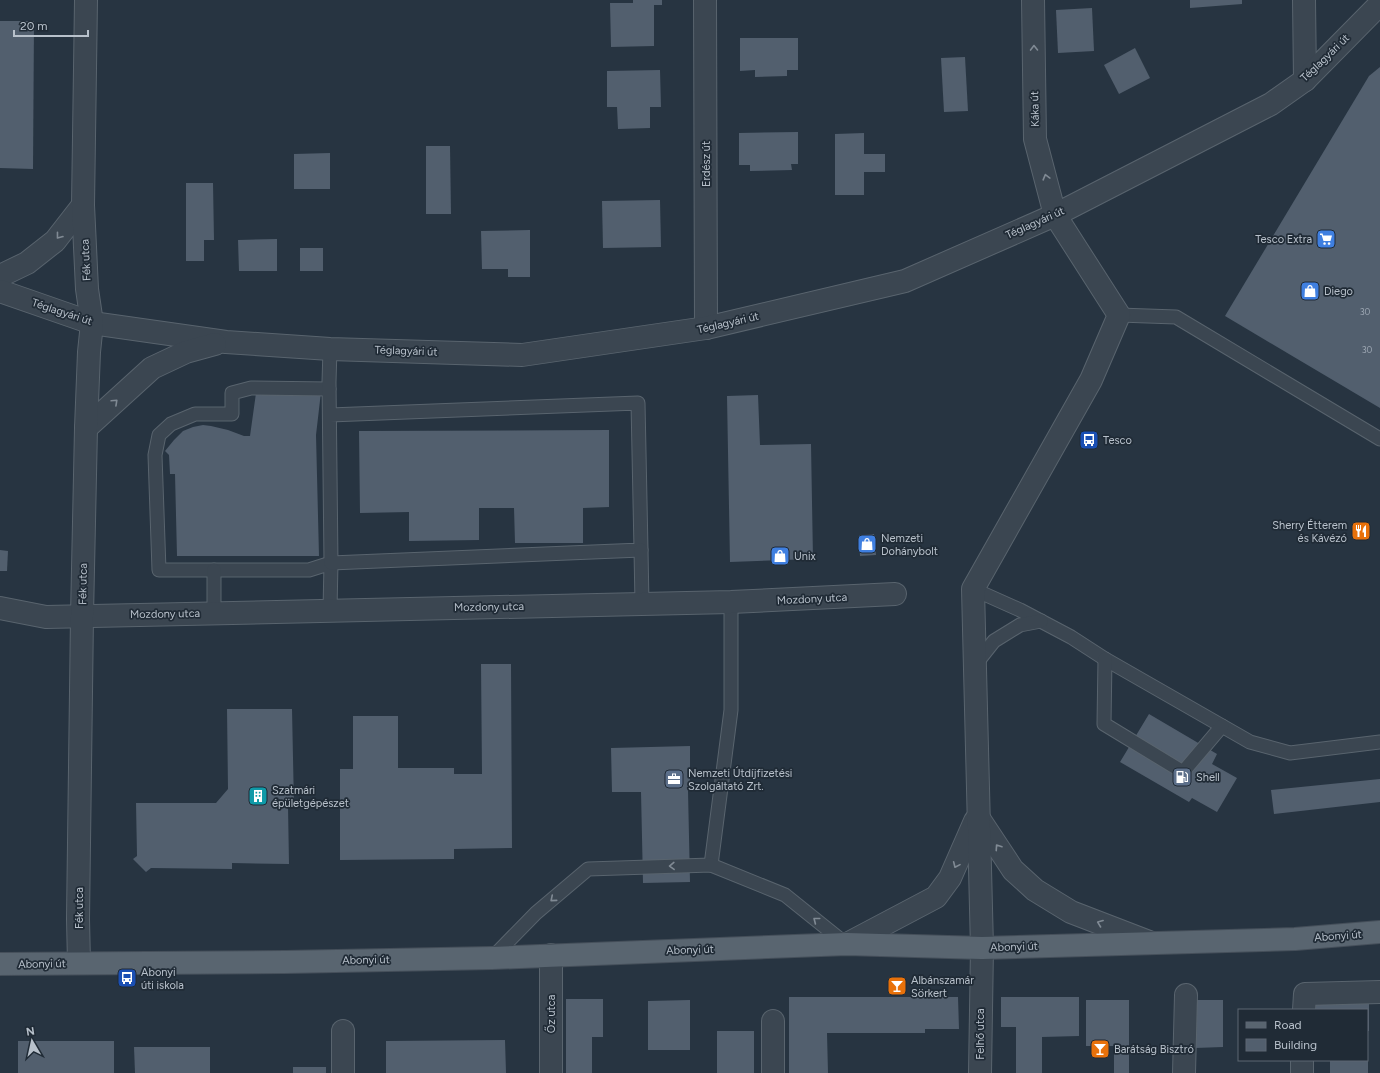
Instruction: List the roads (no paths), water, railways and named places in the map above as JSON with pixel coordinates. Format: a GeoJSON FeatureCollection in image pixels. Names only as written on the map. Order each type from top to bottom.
{"type":"FeatureCollection","features":[{"type":"Feature","properties":{"kind":"main road","name":"Abonyi út"},"geometry":{"type":"LineString","coordinates":[[0,964],[293,962],[492,958],[847,944],[982,948],[1295,939],[1380,932]]}},
{"type":"Feature","properties":{"kind":"street","name":"Fék utca"},"geometry":{"type":"LineString","coordinates":[[79,963],[78,919],[82,616],[86,428],[89,352],[92,323],[87,289],[83,205],[86,0]]}},
{"type":"Feature","properties":{"kind":"street","name":"Erdész út"},"geometry":{"type":"LineString","coordinates":[[705,0],[706,328]]}},
{"type":"Feature","properties":{"kind":"street","name":"Káka út"},"geometry":{"type":"LineString","coordinates":[[1033,0],[1035,138],[1056,215],[1119,315]]}},
{"type":"Feature","properties":{"kind":"street"},"geometry":{"type":"LineString","coordinates":[[1304,0],[1305,80]]}},
{"type":"Feature","properties":{"kind":"street","name":"Téglagyári út"},"geometry":{"type":"LineString","coordinates":[[0,291],[92,323],[226,342],[330,350],[522,355],[706,328],[905,281],[1056,215],[1270,104],[1305,80],[1380,4]]}},
{"type":"Feature","properties":{"kind":"street"},"geometry":{"type":"LineString","coordinates":[[0,276],[27,263],[55,241],[83,205]]}},
{"type":"Feature","properties":{"kind":"street"},"geometry":{"type":"LineString","coordinates":[[973,589],[1091,380],[1119,315]]}},
{"type":"Feature","properties":{"kind":"street"},"geometry":{"type":"LineString","coordinates":[[86,428],[152,368],[186,352],[226,342]]}},
{"type":"Feature","properties":{"kind":"street","name":"Felhő utca"},"geometry":{"type":"LineString","coordinates":[[973,589],[982,948],[980,1073]]}},
{"type":"Feature","properties":{"kind":"street","name":"Mozdony utca"},"geometry":{"type":"LineString","coordinates":[[0,608],[46,617],[731,602],[895,594]]}},
{"type":"Feature","properties":{"kind":"street"},"geometry":{"type":"LineString","coordinates":[[978,817],[1013,870],[1035,890],[1071,912],[1149,942]]}},
{"type":"Feature","properties":{"kind":"street"},"geometry":{"type":"LineString","coordinates":[[847,944],[936,897],[950,878],[978,817]]}},
{"type":"Feature","properties":{"kind":"street","name":"Őz utca"},"geometry":{"type":"LineString","coordinates":[[551,955],[551,1073]]}},
{"type":"Feature","properties":{"kind":"street"},"geometry":{"type":"LineString","coordinates":[[1304,1002],[1380,992]]}},
{"type":"Feature","properties":{"kind":"street"},"geometry":{"type":"LineString","coordinates":[[1184,1073],[1186,996]]}},
{"type":"Feature","properties":{"kind":"street"},"geometry":{"type":"LineString","coordinates":[[773,1021],[773,1073]]}},
{"type":"Feature","properties":{"kind":"street"},"geometry":{"type":"LineString","coordinates":[[343,1031],[343,1073]]}},
{"type":"Feature","properties":{"kind":"street"},"geometry":{"type":"LineString","coordinates":[[1302,1061],[1302,1073]]}},
{"type":"Feature","properties":{"kind":"lane"},"geometry":{"type":"LineString","coordinates":[[1119,315],[1176,317],[1380,440]]}},
{"type":"Feature","properties":{"kind":"lane"},"geometry":{"type":"LineString","coordinates":[[330,350],[330,610]]}},
{"type":"Feature","properties":{"kind":"lane"},"geometry":{"type":"LineString","coordinates":[[329,389],[251,388],[232,393],[232,414],[195,414],[171,424],[159,435],[155,455],[159,570],[309,570],[331,563],[641,550]]}},
{"type":"Feature","properties":{"kind":"lane"},"geometry":{"type":"LineString","coordinates":[[330,415],[638,403],[642,604]]}},
{"type":"Feature","properties":{"kind":"lane"},"geometry":{"type":"LineString","coordinates":[[214,570],[214,613]]}},
{"type":"Feature","properties":{"kind":"lane"},"geometry":{"type":"LineString","coordinates":[[973,589],[1020,610],[1071,636],[1105,659],[1250,742],[1290,753],[1380,742]]}},
{"type":"Feature","properties":{"kind":"lane"},"geometry":{"type":"LineString","coordinates":[[711,865],[730,710],[731,602]]}},
{"type":"Feature","properties":{"kind":"lane"},"geometry":{"type":"LineString","coordinates":[[974,666],[994,641],[1020,625],[1041,621]]}},
{"type":"Feature","properties":{"kind":"lane"},"geometry":{"type":"LineString","coordinates":[[1105,659],[1104,724],[1183,772],[1222,726]]}},
{"type":"Feature","properties":{"kind":"lane"},"geometry":{"type":"LineString","coordinates":[[492,958],[536,912],[588,869],[711,865],[785,895],[847,944]]}},
{"type":"Feature","properties":{"kind":"place","name":"Tesco Extra"},"geometry":{"type":"Point","coordinates":[1326,239]}},
{"type":"Feature","properties":{"kind":"place","name":"Diego"},"geometry":{"type":"Point","coordinates":[1310,291]}},
{"type":"Feature","properties":{"kind":"place","name":"Tesco"},"geometry":{"type":"Point","coordinates":[1089,440]}},
{"type":"Feature","properties":{"kind":"place","name":"Sherry Étterem és Kávézó"},"geometry":{"type":"Point","coordinates":[1361,531]}},
{"type":"Feature","properties":{"kind":"place","name":"Nemzeti Dohánybolt"},"geometry":{"type":"Point","coordinates":[867,544]}},
{"type":"Feature","properties":{"kind":"place","name":"Unix"},"geometry":{"type":"Point","coordinates":[780,556]}},
{"type":"Feature","properties":{"kind":"place","name":"Shell"},"geometry":{"type":"Point","coordinates":[1182,777]}},
{"type":"Feature","properties":{"kind":"place","name":"Nemzeti Útdíjfizetési Szolgáltató Zrt."},"geometry":{"type":"Point","coordinates":[674,779]}},
{"type":"Feature","properties":{"kind":"place","name":"Szatmári épületgépészet"},"geometry":{"type":"Point","coordinates":[258,796]}},
{"type":"Feature","properties":{"kind":"place","name":"Abonyi úti iskola"},"geometry":{"type":"Point","coordinates":[127,978]}},
{"type":"Feature","properties":{"kind":"place","name":"Albánszamár Sörkert"},"geometry":{"type":"Point","coordinates":[897,986]}},
{"type":"Feature","properties":{"kind":"place","name":"Barátság Bisztró"},"geometry":{"type":"Point","coordinates":[1100,1049]}}]}
